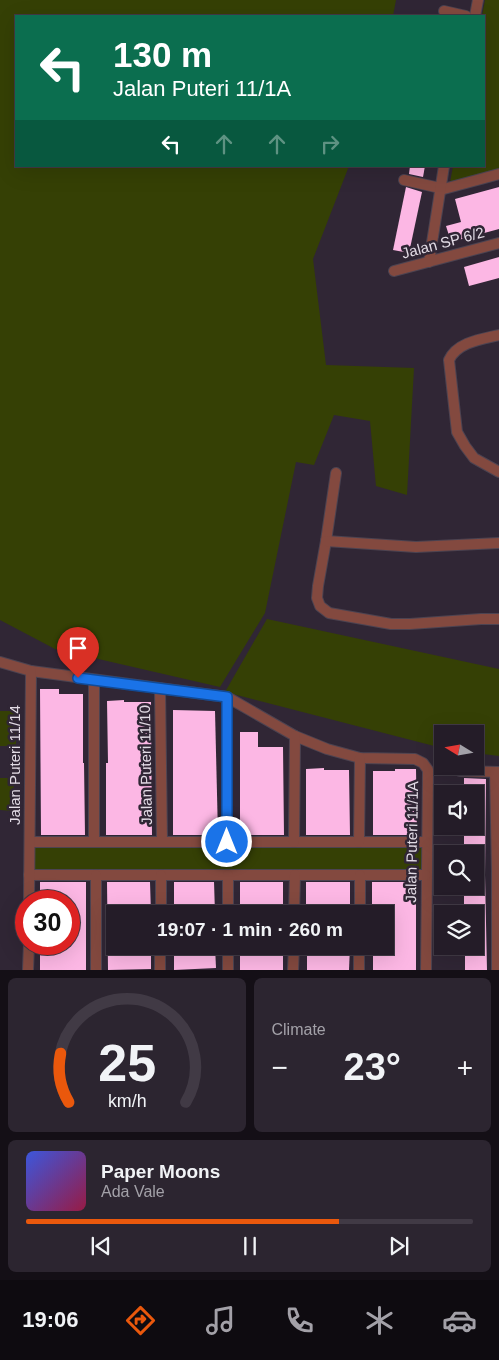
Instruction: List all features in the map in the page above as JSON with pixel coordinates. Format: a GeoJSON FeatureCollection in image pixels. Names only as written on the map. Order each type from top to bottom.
{"type":"FeatureCollection","features":[{"type":"Feature","properties":{"kind":"street"},"geometry":{"type":"LineString","coordinates":[[475,15],[478,0]]}},
{"type":"Feature","properties":{"kind":"street"},"geometry":{"type":"LineString","coordinates":[[444,11],[462,15]]}},
{"type":"Feature","properties":{"kind":"street"},"geometry":{"type":"LineString","coordinates":[[429,262],[444,167]]}},
{"type":"Feature","properties":{"kind":"street"},"geometry":{"type":"LineString","coordinates":[[404,180],[440,189],[499,174]]}},
{"type":"Feature","properties":{"kind":"street","name":"Jalan SP 6/2"},"geometry":{"type":"LineString","coordinates":[[394,271],[499,243]]}},
{"type":"Feature","properties":{"kind":"street"},"geometry":{"type":"LineString","coordinates":[[499,335],[472,342],[456,350],[449,360],[457,432],[474,458],[499,472]]}},
{"type":"Feature","properties":{"kind":"street"},"geometry":{"type":"LineString","coordinates":[[336,473],[318,586],[317,598],[320,606],[329,613],[391,624],[499,618]]}},
{"type":"Feature","properties":{"kind":"street"},"geometry":{"type":"LineString","coordinates":[[326,541],[416,547],[499,543]]}},
{"type":"Feature","properties":{"kind":"street","name":"Jalan Puteri 11/1A"},"geometry":{"type":"LineString","coordinates":[[0,662],[31,671],[227,697],[295,736],[327,749],[360,758],[415,760],[423,763],[428,770],[426,970]]}},
{"type":"Feature","properties":{"kind":"street","name":"Jalan Puteri 11/14"},"geometry":{"type":"LineString","coordinates":[[29,890],[31,671]]}},
{"type":"Feature","properties":{"kind":"street"},"geometry":{"type":"LineString","coordinates":[[94,680],[94,842]]}},
{"type":"Feature","properties":{"kind":"street","name":"Jalan Puteri 11/10"},"geometry":{"type":"LineString","coordinates":[[160,688],[162,842]]}},
{"type":"Feature","properties":{"kind":"street"},"geometry":{"type":"LineString","coordinates":[[227,697],[227,842]]}},
{"type":"Feature","properties":{"kind":"street"},"geometry":{"type":"LineString","coordinates":[[294,842],[295,736]]}},
{"type":"Feature","properties":{"kind":"street"},"geometry":{"type":"LineString","coordinates":[[359,842],[360,758]]}},
{"type":"Feature","properties":{"kind":"street"},"geometry":{"type":"LineString","coordinates":[[484,772],[497,772],[497,970]]}},
{"type":"Feature","properties":{"kind":"street"},"geometry":{"type":"LineString","coordinates":[[30,842],[426,842]]}},
{"type":"Feature","properties":{"kind":"street"},"geometry":{"type":"LineString","coordinates":[[29,875],[426,875]]}},
{"type":"Feature","properties":{"kind":"street"},"geometry":{"type":"LineString","coordinates":[[96,875],[96,970]]}},
{"type":"Feature","properties":{"kind":"street"},"geometry":{"type":"LineString","coordinates":[[161,875],[161,905]]}},
{"type":"Feature","properties":{"kind":"street"},"geometry":{"type":"LineString","coordinates":[[228,875],[228,905]]}},
{"type":"Feature","properties":{"kind":"street"},"geometry":{"type":"LineString","coordinates":[[294,905],[295,875]]}},
{"type":"Feature","properties":{"kind":"street"},"geometry":{"type":"LineString","coordinates":[[360,875],[360,905]]}},
{"type":"Feature","properties":{"kind":"street"},"geometry":{"type":"LineString","coordinates":[[28,970],[29,955]]}},
{"type":"Feature","properties":{"kind":"street"},"geometry":{"type":"LineString","coordinates":[[160,955],[160,970]]}},
{"type":"Feature","properties":{"kind":"street"},"geometry":{"type":"LineString","coordinates":[[228,955],[228,970]]}},
{"type":"Feature","properties":{"kind":"street"},"geometry":{"type":"LineString","coordinates":[[293,970],[294,955]]}},
{"type":"Feature","properties":{"kind":"street"},"geometry":{"type":"LineString","coordinates":[[359,955],[359,970]]}},
{"type":"Feature","properties":{"kind":"green space"},"geometry":{"type":"Polygon","coordinates":[[[0,0],[396,0],[393,15],[15,15],[15,167],[349,167],[313,259],[326,365],[414,368],[407,495],[376,486],[370,421],[334,415],[314,465],[296,462],[265,613],[220,687],[55,649],[0,620],[0,0]]]}},
{"type":"Feature","properties":{"kind":"green space"},"geometry":{"type":"Polygon","coordinates":[[[485,0],[499,0],[499,171],[449,188],[453,167],[485,167],[485,15],[482,15],[485,0]]]}},
{"type":"Feature","properties":{"kind":"green space"},"geometry":{"type":"Polygon","coordinates":[[[267,619],[499,669],[499,756],[484,754],[484,725],[434,725],[434,746],[225,692],[267,619]]]}},
{"type":"Feature","properties":{"kind":"green space"},"geometry":{"type":"Polygon","coordinates":[[[0,711],[16,711],[16,746],[0,746],[0,711]]]}},
{"type":"Feature","properties":{"kind":"green space"},"geometry":{"type":"Polygon","coordinates":[[[0,778],[14,778],[13,811],[0,810],[0,778]]]}},
{"type":"Feature","properties":{"kind":"green space"},"geometry":{"type":"Polygon","coordinates":[[[30,842],[426,842],[426,875],[29,875],[30,842]]]}},
{"type":"Feature","properties":{"kind":"building"},"geometry":{"type":"Polygon","coordinates":[[[410,167],[425,167],[423,177],[409,174],[410,167]]]}},
{"type":"Feature","properties":{"kind":"building"},"geometry":{"type":"Polygon","coordinates":[[[406,187],[422,192],[409,253],[393,250],[406,187]]]}},
{"type":"Feature","properties":{"kind":"building"},"geometry":{"type":"Polygon","coordinates":[[[499,187],[499,229],[451,242],[446,226],[461,222],[455,199],[499,187]]]}},
{"type":"Feature","properties":{"kind":"building"},"geometry":{"type":"Polygon","coordinates":[[[499,257],[499,278],[469,286],[464,267],[499,257]]]}},
{"type":"Feature","properties":{"kind":"building"},"geometry":{"type":"Polygon","coordinates":[[[40,689],[59,689],[59,694],[83,694],[85,835],[41,835],[40,689]]]}},
{"type":"Feature","properties":{"kind":"building"},"geometry":{"type":"Polygon","coordinates":[[[124,700],[124,702],[151,702],[152,835],[106,835],[107,701],[124,700]]]}},
{"type":"Feature","properties":{"kind":"building"},"geometry":{"type":"Polygon","coordinates":[[[173,710],[215,711],[218,835],[173,835],[173,710]]]}},
{"type":"Feature","properties":{"kind":"building"},"geometry":{"type":"Polygon","coordinates":[[[240,732],[258,732],[258,747],[283,747],[284,835],[240,835],[240,732]]]}},
{"type":"Feature","properties":{"kind":"building"},"geometry":{"type":"Polygon","coordinates":[[[324,768],[324,770],[349,770],[350,835],[306,835],[306,769],[324,768]]]}},
{"type":"Feature","properties":{"kind":"building"},"geometry":{"type":"Polygon","coordinates":[[[395,769],[416,769],[417,835],[373,835],[373,771],[395,771],[395,769]]]}},
{"type":"Feature","properties":{"kind":"building"},"geometry":{"type":"Polygon","coordinates":[[[464,778],[486,779],[485,875],[487,970],[465,970],[465,955],[484,955],[484,905],[464,905],[464,895],[484,895],[484,845],[464,845],[464,835],[484,835],[484,785],[464,785],[464,778]]]}},
{"type":"Feature","properties":{"kind":"building"},"geometry":{"type":"Polygon","coordinates":[[[40,882],[86,882],[86,970],[40,970],[40,955],[80,955],[80,890],[40,890],[40,882]]]}},
{"type":"Feature","properties":{"kind":"building"},"geometry":{"type":"Polygon","coordinates":[[[107,882],[150,882],[151,905],[107,905],[107,882]]]}},
{"type":"Feature","properties":{"kind":"building"},"geometry":{"type":"Polygon","coordinates":[[[174,882],[214,882],[215,905],[174,905],[174,882]]]}},
{"type":"Feature","properties":{"kind":"building"},"geometry":{"type":"Polygon","coordinates":[[[240,882],[283,882],[283,905],[240,905],[240,882]]]}},
{"type":"Feature","properties":{"kind":"building"},"geometry":{"type":"Polygon","coordinates":[[[306,882],[350,882],[350,905],[306,905],[306,882]]]}},
{"type":"Feature","properties":{"kind":"building"},"geometry":{"type":"Polygon","coordinates":[[[372,882],[416,882],[416,970],[373,970],[373,955],[394,955],[394,905],[372,905],[372,882]]]}},
{"type":"Feature","properties":{"kind":"building"},"geometry":{"type":"Polygon","coordinates":[[[108,955],[151,955],[151,969],[108,970],[108,955]]]}},
{"type":"Feature","properties":{"kind":"building"},"geometry":{"type":"Polygon","coordinates":[[[174,955],[215,955],[216,968],[174,970],[174,955]]]}},
{"type":"Feature","properties":{"kind":"building"},"geometry":{"type":"Polygon","coordinates":[[[240,955],[283,955],[283,970],[240,970],[240,955]]]}},
{"type":"Feature","properties":{"kind":"building"},"geometry":{"type":"Polygon","coordinates":[[[307,955],[350,955],[349,970],[307,970],[307,955]]]}},
{"type":"Feature","properties":{"kind":"route"},"geometry":{"type":"LineString","coordinates":[[78,678],[227,697],[227,842]]}}]}
